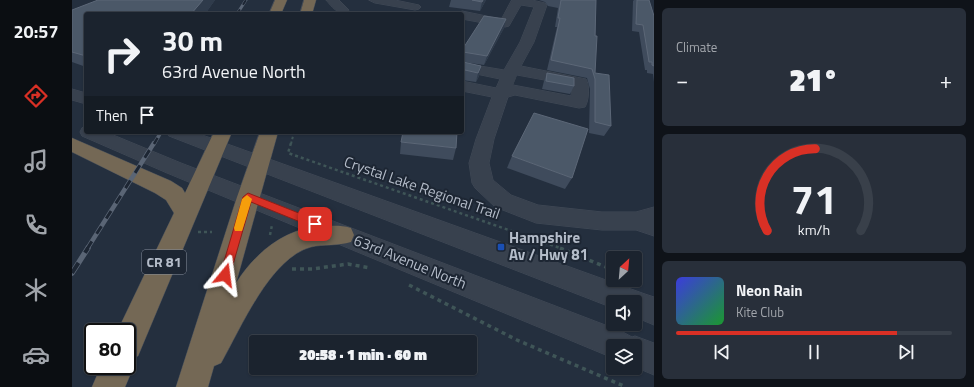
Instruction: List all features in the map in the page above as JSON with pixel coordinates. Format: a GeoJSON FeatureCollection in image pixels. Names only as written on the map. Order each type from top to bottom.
{"type":"FeatureCollection","features":[{"type":"Feature","properties":{"kind":"highway"},"geometry":{"type":"LineString","coordinates":[[276,12],[280,0]]}},
{"type":"Feature","properties":{"kind":"highway"},"geometry":{"type":"LineString","coordinates":[[307,12],[310,0]]}},
{"type":"Feature","properties":{"kind":"highway"},"geometry":{"type":"LineString","coordinates":[[194,380],[248,197],[268,134]]}},
{"type":"Feature","properties":{"kind":"highway","name":"CR 81"},"geometry":{"type":"LineString","coordinates":[[136,328],[191,222],[203,179],[219,139]]}},
{"type":"Feature","properties":{"kind":"highway"},"geometry":{"type":"LineString","coordinates":[[72,144],[163,187],[174,194],[191,222]]}},
{"type":"Feature","properties":{"kind":"highway"},"geometry":{"type":"LineString","coordinates":[[194,380],[253,280],[274,256],[284,248],[309,237],[342,235]]}},
{"type":"Feature","properties":{"kind":"highway"},"geometry":{"type":"LineString","coordinates":[[108,387],[114,375]]}},
{"type":"Feature","properties":{"kind":"street"},"geometry":{"type":"LineString","coordinates":[[332,0],[342,10]]}},
{"type":"Feature","properties":{"kind":"street"},"geometry":{"type":"LineString","coordinates":[[375,0],[415,7]]}},
{"type":"Feature","properties":{"kind":"street"},"geometry":{"type":"LineString","coordinates":[[505,23],[517,1],[540,5],[524,37],[485,139],[479,163],[483,183],[503,201],[536,214],[602,221],[648,221]]}},
{"type":"Feature","properties":{"kind":"street"},"geometry":{"type":"LineString","coordinates":[[464,15],[505,23],[524,37]]}},
{"type":"Feature","properties":{"kind":"street"},"geometry":{"type":"LineString","coordinates":[[464,67],[580,82],[579,103],[514,90],[501,94],[464,86]]}},
{"type":"Feature","properties":{"kind":"street"},"geometry":{"type":"LineString","coordinates":[[72,94],[84,98]]}},
{"type":"Feature","properties":{"kind":"street"},"geometry":{"type":"LineString","coordinates":[[72,124],[84,130]]}},
{"type":"Feature","properties":{"kind":"street","name":"63rd Avenue North"},"geometry":{"type":"LineString","coordinates":[[94,134],[606,340]]}},
{"type":"Feature","properties":{"kind":"street"},"geometry":{"type":"LineString","coordinates":[[188,134],[219,139],[259,163],[612,295]]}},
{"type":"Feature","properties":{"kind":"street"},"geometry":{"type":"LineString","coordinates":[[642,307],[654,311]]}},
{"type":"Feature","properties":{"kind":"street"},"geometry":{"type":"LineString","coordinates":[[642,354],[654,359]]}},
{"type":"Feature","properties":{"kind":"path","name":"Crystal Lake Regional Trail"},"geometry":{"type":"LineString","coordinates":[[293,134],[288,153],[545,242],[606,267]]}},
{"type":"Feature","properties":{"kind":"path"},"geometry":{"type":"LineString","coordinates":[[191,222],[212,232]]}},
{"type":"Feature","properties":{"kind":"path"},"geometry":{"type":"LineString","coordinates":[[285,265],[302,271],[346,264],[372,269]]}},
{"type":"Feature","properties":{"kind":"path"},"geometry":{"type":"LineString","coordinates":[[407,283],[517,340],[626,387]]}},
{"type":"Feature","properties":{"kind":"building"},"geometry":{"type":"Polygon","coordinates":[[[98,0],[203,0],[193,12],[84,12],[84,55],[72,52],[72,10],[98,0]]]}},
{"type":"Feature","properties":{"kind":"building"},"geometry":{"type":"Polygon","coordinates":[[[472,0],[483,0],[482,2],[472,0]]]}},
{"type":"Feature","properties":{"kind":"building"},"geometry":{"type":"Polygon","coordinates":[[[561,0],[596,0],[595,36],[597,36],[595,73],[609,75],[611,126],[595,122],[595,79],[592,69],[551,60],[560,18],[558,18],[561,0]]]}},
{"type":"Feature","properties":{"kind":"building"},"geometry":{"type":"Polygon","coordinates":[[[637,0],[649,0],[654,16],[654,66],[652,65],[652,62],[649,62],[643,25],[636,24],[637,0]]]}},
{"type":"Feature","properties":{"kind":"building"},"geometry":{"type":"Polygon","coordinates":[[[484,16],[506,19],[487,56],[464,52],[464,47],[484,16]]]}},
{"type":"Feature","properties":{"kind":"building"},"geometry":{"type":"Polygon","coordinates":[[[464,62],[481,66],[478,73],[465,70],[464,72],[464,62]]]}},
{"type":"Feature","properties":{"kind":"building"},"geometry":{"type":"Polygon","coordinates":[[[547,73],[574,78],[574,86],[546,81],[547,73]]]}},
{"type":"Feature","properties":{"kind":"building"},"geometry":{"type":"Polygon","coordinates":[[[534,113],[588,129],[572,178],[512,156],[534,113]]]}},
{"type":"Feature","properties":{"kind":"building"},"geometry":{"type":"Polygon","coordinates":[[[403,134],[457,134],[456,148],[401,142],[403,134]]]}},
{"type":"Feature","properties":{"kind":"railway"},"geometry":{"type":"LineString","coordinates":[[238,12],[246,0]]}},
{"type":"Feature","properties":{"kind":"railway"},"geometry":{"type":"LineString","coordinates":[[154,144],[160,134]]}},
{"type":"Feature","properties":{"kind":"railway"},"geometry":{"type":"LineString","coordinates":[[87,249],[154,143]]}},
{"type":"Feature","properties":{"kind":"railway"},"geometry":{"type":"LineString","coordinates":[[72,273],[88,248]]}},
{"type":"Feature","properties":{"kind":"slow traffic"},"geometry":{"type":"LineString","coordinates":[[239,228],[247,199]]}},
{"type":"Feature","properties":{"kind":"place","name":"Hampshire Av / Hwy 81"},"geometry":{"type":"Point","coordinates":[501,247]}},
{"type":"Feature","properties":{"kind":"route"},"geometry":{"type":"LineString","coordinates":[[225,275],[248,197],[315,224]]}}]}
